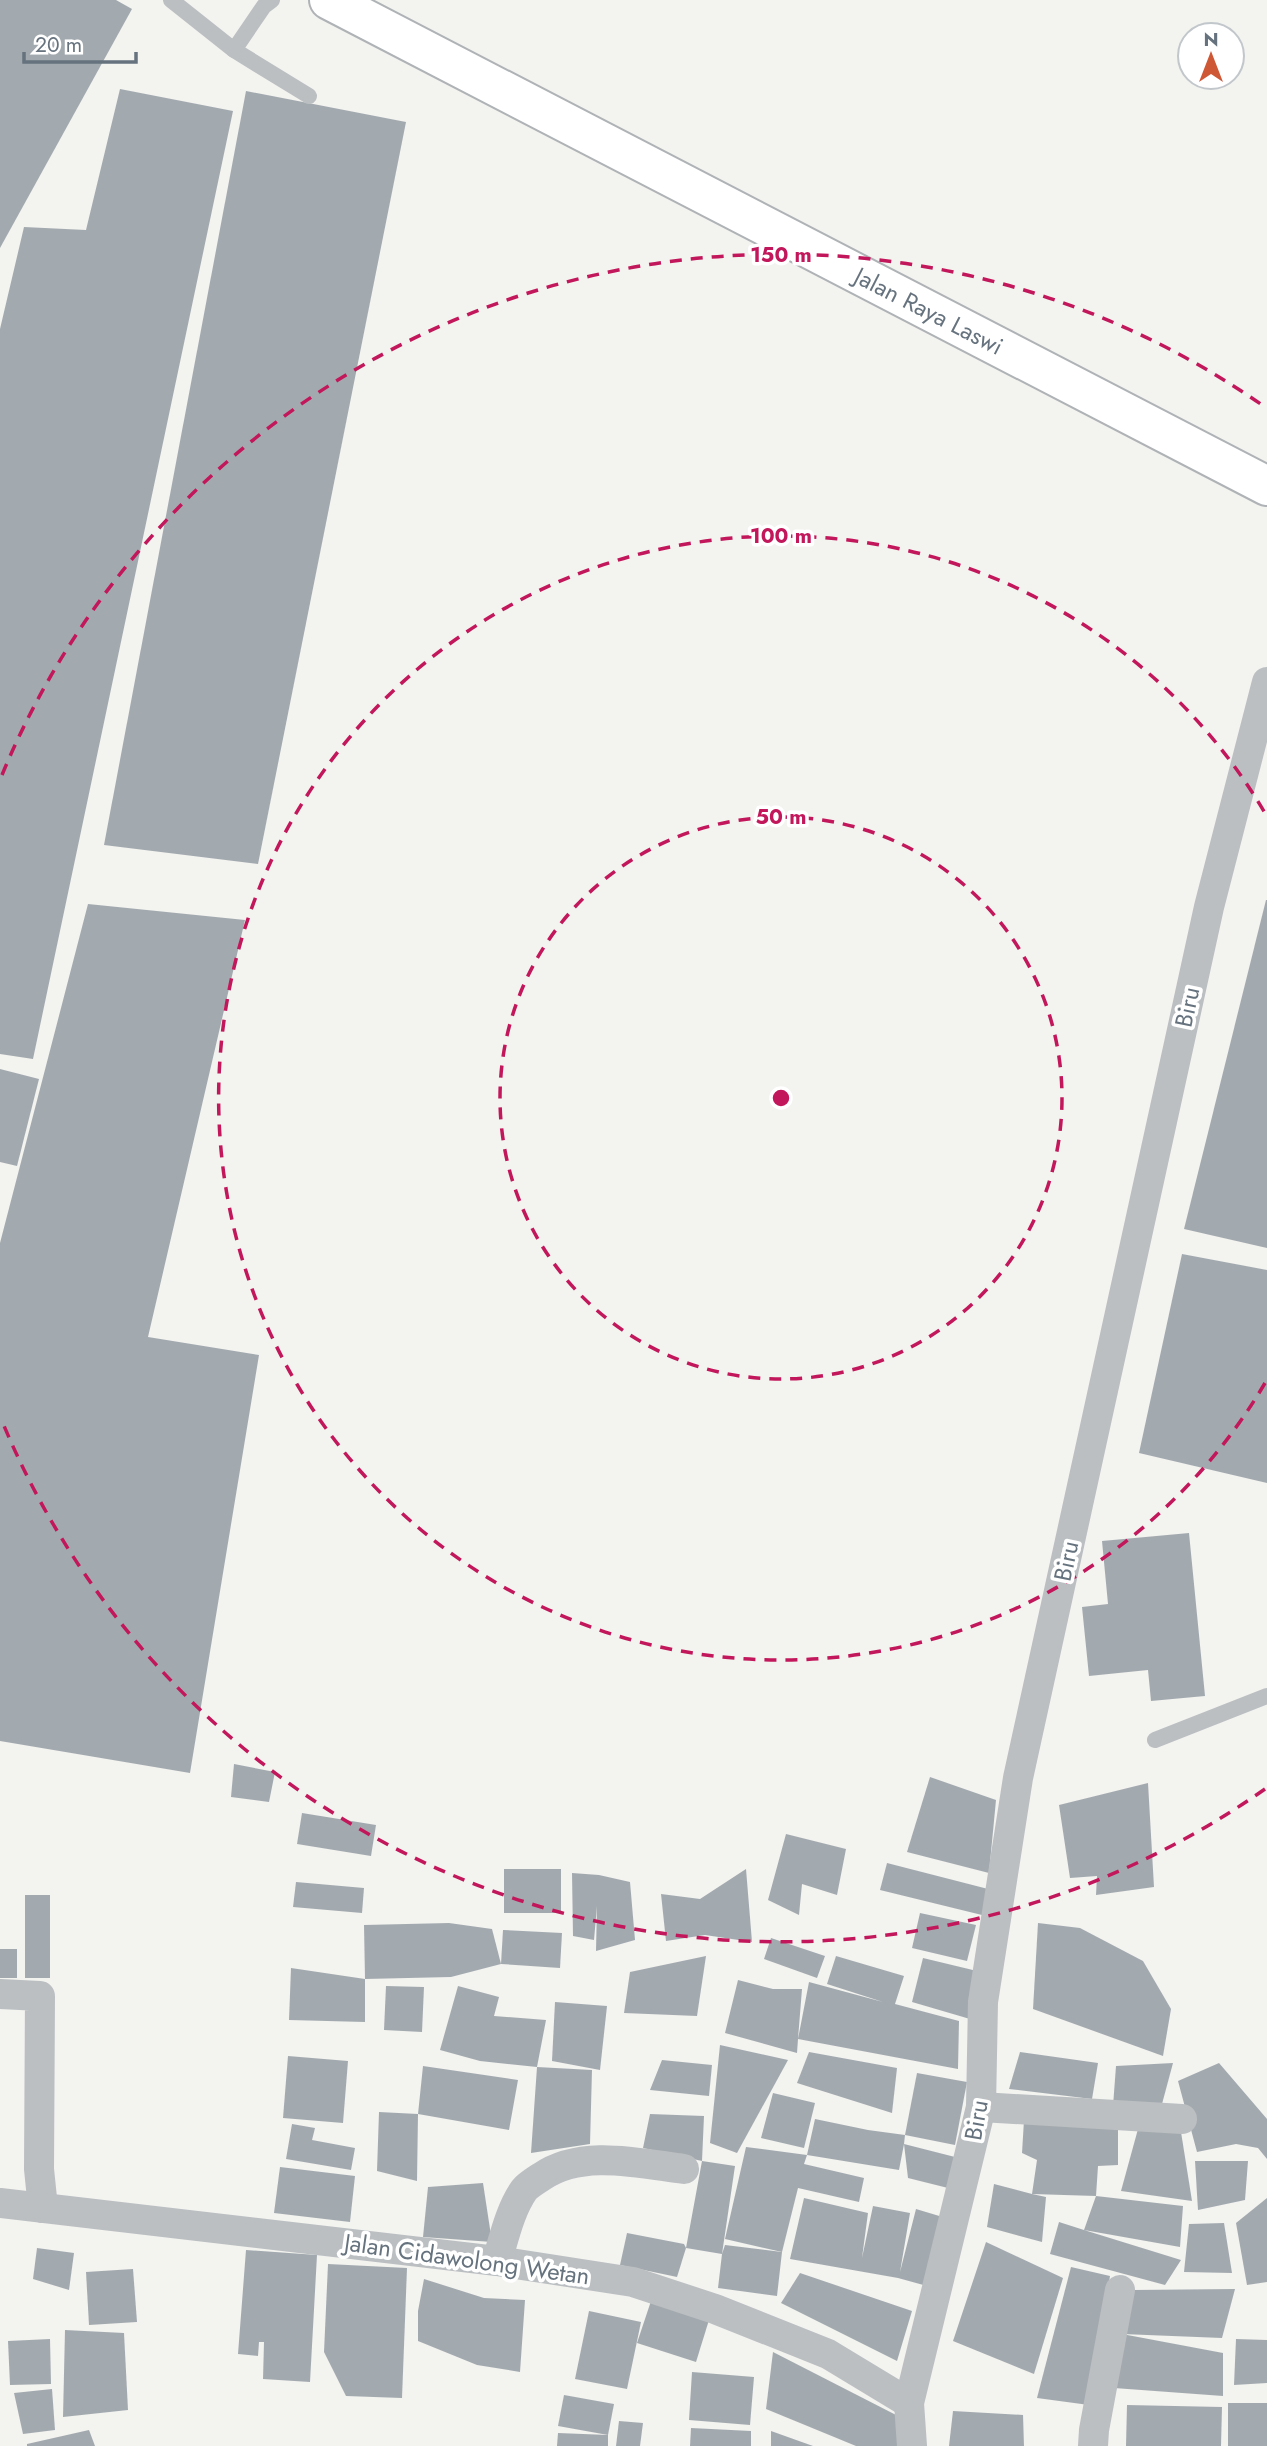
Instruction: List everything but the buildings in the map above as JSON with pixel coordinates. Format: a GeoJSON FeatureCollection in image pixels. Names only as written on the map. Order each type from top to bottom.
{"type":"FeatureCollection","features":[{"type":"Feature","properties":{"kind":"main road","name":"Jalan Raya Laswi"},"geometry":{"type":"LineString","coordinates":[[330,0],[1267,486]]}},
{"type":"Feature","properties":{"kind":"street","name":"Biru"},"geometry":{"type":"LineString","coordinates":[[912,2446],[909,2403],[981,2107],[983,2002],[1018,1778],[1209,907],[1267,682]]}},
{"type":"Feature","properties":{"kind":"street"},"geometry":{"type":"LineString","coordinates":[[0,1994],[40,1996],[39,2169],[43,2208]]}},
{"type":"Feature","properties":{"kind":"street"},"geometry":{"type":"LineString","coordinates":[[981,2107],[1182,2119]]}},
{"type":"Feature","properties":{"kind":"street"},"geometry":{"type":"LineString","coordinates":[[497,2261],[513,2212],[525,2188],[555,2167],[587,2161],[624,2161],[684,2169]]}},
{"type":"Feature","properties":{"kind":"street","name":"Jalan Cidawolong Wetan"},"geometry":{"type":"LineString","coordinates":[[0,2203],[497,2261],[633,2282],[715,2309],[828,2354],[909,2403]]}},
{"type":"Feature","properties":{"kind":"street"},"geometry":{"type":"LineString","coordinates":[[1093,2446],[1120,2290]]}},
{"type":"Feature","properties":{"kind":"lane"},"geometry":{"type":"LineString","coordinates":[[171,0],[234,50],[309,96]]}},
{"type":"Feature","properties":{"kind":"lane"},"geometry":{"type":"LineString","coordinates":[[234,50],[264,6],[272,0]]}},
{"type":"Feature","properties":{"kind":"lane"},"geometry":{"type":"LineString","coordinates":[[1155,1740],[1267,1696]]}}]}
